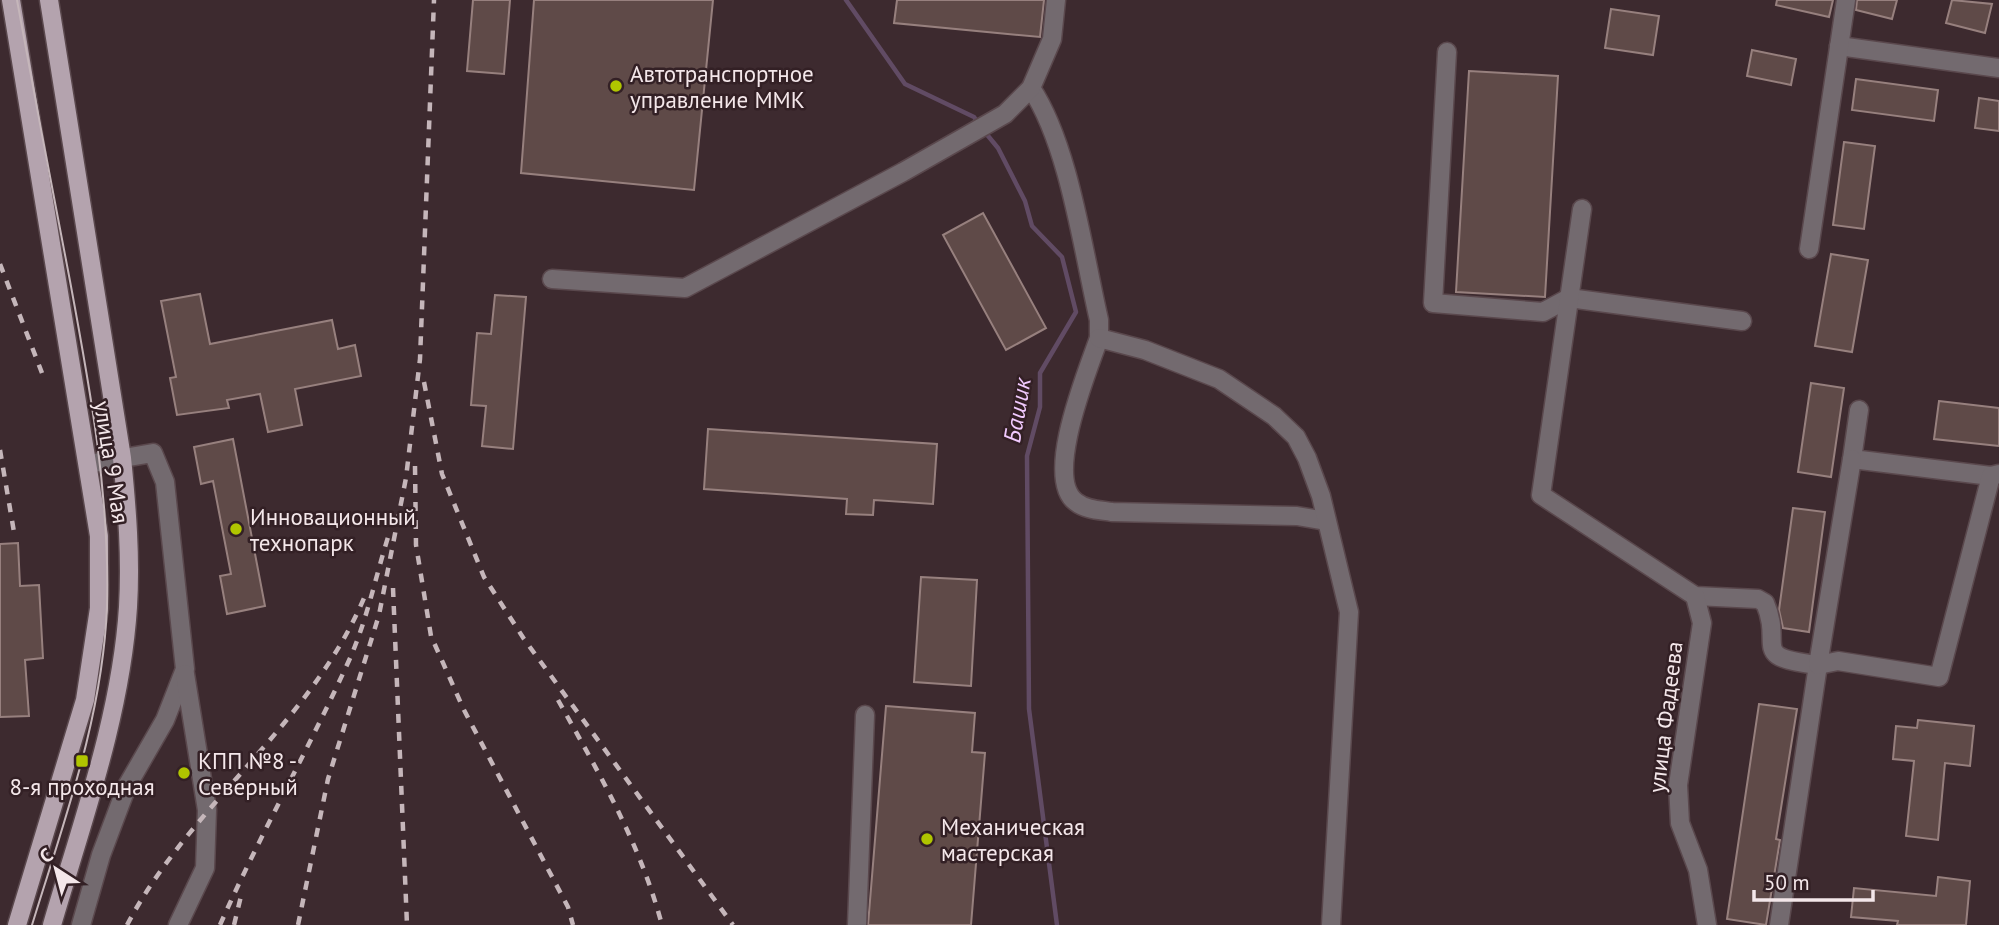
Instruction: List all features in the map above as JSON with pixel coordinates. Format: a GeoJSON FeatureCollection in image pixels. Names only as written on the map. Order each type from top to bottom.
{"type":"FeatureCollection","features":[{"type":"Feature","properties":{"kind":"main road","name":"улица 9 Мая"},"geometry":{"type":"LineString","coordinates":[[11,0],[99,536],[99,608],[85,700],[17,925]]}},
{"type":"Feature","properties":{"kind":"main road","name":"улица 9 Мая"},"geometry":{"type":"LineString","coordinates":[[49,0],[122,458],[129,532],[127,609],[114,702],[52,925]]}},
{"type":"Feature","properties":{"kind":"street"},"geometry":{"type":"LineString","coordinates":[[552,279],[685,288],[971,134],[1005,114],[1031,88],[1052,39],[1056,0]]}},
{"type":"Feature","properties":{"kind":"street"},"geometry":{"type":"LineString","coordinates":[[1809,249],[1846,0]]}},
{"type":"Feature","properties":{"kind":"street"},"geometry":{"type":"LineString","coordinates":[[1839,47],[1999,68]]}},
{"type":"Feature","properties":{"kind":"street"},"geometry":{"type":"LineString","coordinates":[[1447,52],[1433,303],[1544,312],[1569,298],[1742,321]]}},
{"type":"Feature","properties":{"kind":"street"},"geometry":{"type":"LineString","coordinates":[[1031,88],[1043,106],[1056,137],[1096,309],[1099,338],[1066,443],[1064,484],[1073,501],[1087,508],[1112,512],[1297,516],[1326,521]]}},
{"type":"Feature","properties":{"kind":"street"},"geometry":{"type":"LineString","coordinates":[[1582,209],[1541,495],[1695,596],[1758,599],[1768,610],[1770,646],[1774,654],[1782,659],[1818,665],[1838,661],[1939,677],[1995,475],[1852,459]]}},
{"type":"Feature","properties":{"kind":"street"},"geometry":{"type":"LineString","coordinates":[[1099,338],[1144,350],[1219,379],[1274,416],[1296,437],[1307,457],[1321,496],[1349,612],[1331,925]]}},
{"type":"Feature","properties":{"kind":"street"},"geometry":{"type":"LineString","coordinates":[[1779,925],[1859,410]]}},
{"type":"Feature","properties":{"kind":"street"},"geometry":{"type":"LineString","coordinates":[[88,464],[153,453],[165,482],[184,669],[207,810],[205,868],[178,925]]}},
{"type":"Feature","properties":{"kind":"street","name":"улица Фадеева"},"geometry":{"type":"LineString","coordinates":[[1695,596],[1702,624],[1678,785],[1679,823],[1698,870],[1707,925]]}},
{"type":"Feature","properties":{"kind":"street"},"geometry":{"type":"LineString","coordinates":[[81,925],[101,855],[127,786],[165,720],[184,669]]}},
{"type":"Feature","properties":{"kind":"street"},"geometry":{"type":"LineString","coordinates":[[858,925],[865,715]]}},
{"type":"Feature","properties":{"kind":"building"},"geometry":{"type":"Polygon","coordinates":[[[473,0],[510,0],[504,74],[467,71],[473,0]]]}},
{"type":"Feature","properties":{"kind":"building","name":"Автотранспортное управление ММК"},"geometry":{"type":"Polygon","coordinates":[[[534,0],[713,0],[694,190],[521,173],[534,0]]]}},
{"type":"Feature","properties":{"kind":"building"},"geometry":{"type":"Polygon","coordinates":[[[897,0],[1044,0],[1040,37],[894,23],[897,0]]]}},
{"type":"Feature","properties":{"kind":"building"},"geometry":{"type":"Polygon","coordinates":[[[1777,0],[1833,0],[1829,17],[1776,5],[1777,0]]]}},
{"type":"Feature","properties":{"kind":"building"},"geometry":{"type":"Polygon","coordinates":[[[1857,0],[1897,0],[1892,19],[1856,10],[1857,0]]]}},
{"type":"Feature","properties":{"kind":"building"},"geometry":{"type":"Polygon","coordinates":[[[1952,0],[1992,4],[1985,33],[1946,23],[1952,0]]]}},
{"type":"Feature","properties":{"kind":"building"},"geometry":{"type":"Polygon","coordinates":[[[1611,9],[1659,16],[1653,55],[1605,48],[1611,9]]]}},
{"type":"Feature","properties":{"kind":"building"},"geometry":{"type":"Polygon","coordinates":[[[1752,50],[1796,59],[1791,85],[1747,76],[1752,50]]]}},
{"type":"Feature","properties":{"kind":"building"},"geometry":{"type":"Polygon","coordinates":[[[1469,71],[1558,76],[1545,297],[1456,292],[1469,71]]]}},
{"type":"Feature","properties":{"kind":"building"},"geometry":{"type":"Polygon","coordinates":[[[1856,79],[1938,90],[1934,121],[1852,110],[1856,79]]]}},
{"type":"Feature","properties":{"kind":"building"},"geometry":{"type":"Polygon","coordinates":[[[1979,98],[1999,101],[1999,131],[1975,128],[1979,98]]]}},
{"type":"Feature","properties":{"kind":"building"},"geometry":{"type":"Polygon","coordinates":[[[1844,142],[1875,146],[1864,229],[1833,225],[1844,142]]]}},
{"type":"Feature","properties":{"kind":"building"},"geometry":{"type":"Polygon","coordinates":[[[983,213],[1046,328],[1006,350],[943,235],[983,213]]]}},
{"type":"Feature","properties":{"kind":"building"},"geometry":{"type":"Polygon","coordinates":[[[1831,254],[1868,260],[1852,352],[1815,346],[1831,254]]]}},
{"type":"Feature","properties":{"kind":"building"},"geometry":{"type":"Polygon","coordinates":[[[200,294],[210,344],[332,320],[338,349],[355,345],[361,376],[295,389],[302,425],[268,432],[260,394],[227,400],[229,408],[177,415],[170,378],[176,377],[161,301],[200,294]]]}},
{"type":"Feature","properties":{"kind":"building"},"geometry":{"type":"Polygon","coordinates":[[[495,295],[526,297],[513,449],[482,446],[486,406],[471,405],[477,333],[491,334],[495,295]]]}},
{"type":"Feature","properties":{"kind":"building"},"geometry":{"type":"Polygon","coordinates":[[[1811,383],[1844,388],[1831,477],[1798,472],[1811,383]]]}},
{"type":"Feature","properties":{"kind":"building"},"geometry":{"type":"Polygon","coordinates":[[[1939,401],[1999,408],[1999,446],[1934,439],[1939,401]]]}},
{"type":"Feature","properties":{"kind":"building"},"geometry":{"type":"Polygon","coordinates":[[[708,429],[937,444],[933,504],[874,500],[873,515],[846,514],[847,499],[704,489],[708,429]]]}},
{"type":"Feature","properties":{"kind":"building","name":"Инновационный технопарк"},"geometry":{"type":"Polygon","coordinates":[[[233,439],[265,606],[227,614],[220,576],[231,574],[213,481],[201,484],[194,447],[233,439]]]}},
{"type":"Feature","properties":{"kind":"building"},"geometry":{"type":"Polygon","coordinates":[[[1793,508],[1825,512],[1809,632],[1783,628],[1779,610],[1793,508]]]}},
{"type":"Feature","properties":{"kind":"building"},"geometry":{"type":"Polygon","coordinates":[[[18,543],[20,586],[39,585],[43,658],[25,660],[29,716],[0,717],[0,544],[18,543]]]}},
{"type":"Feature","properties":{"kind":"building"},"geometry":{"type":"Polygon","coordinates":[[[921,577],[977,580],[971,686],[914,682],[921,577]]]}},
{"type":"Feature","properties":{"kind":"building"},"geometry":{"type":"Polygon","coordinates":[[[1759,704],[1797,709],[1776,839],[1780,840],[1766,925],[1727,919],[1759,704]]]}},
{"type":"Feature","properties":{"kind":"building","name":"Механическая мастерская"},"geometry":{"type":"Polygon","coordinates":[[[886,706],[975,713],[972,752],[985,753],[971,925],[868,925],[886,706]]]}},
{"type":"Feature","properties":{"kind":"building"},"geometry":{"type":"Polygon","coordinates":[[[1918,720],[1974,726],[1970,766],[1945,763],[1938,840],[1906,836],[1914,761],[1893,759],[1896,726],[1917,728],[1918,720]]]}},
{"type":"Feature","properties":{"kind":"building"},"geometry":{"type":"Polygon","coordinates":[[[1938,877],[1970,881],[1966,925],[1897,925],[1898,921],[1851,917],[1854,888],[1936,896],[1938,877]]]}},
{"type":"Feature","properties":{"kind":"waterway","name":"Башик"},"geometry":{"type":"LineString","coordinates":[[846,0],[905,84],[974,117],[979,124]]}},
{"type":"Feature","properties":{"kind":"waterway","name":"Башик"},"geometry":{"type":"LineString","coordinates":[[984,131],[998,148],[1025,201],[1032,226],[1062,257],[1076,312],[1040,373],[1040,407],[1027,456],[1029,709],[1057,925]]}},
{"type":"Feature","properties":{"kind":"tram line"},"geometry":{"type":"LineString","coordinates":[[17,0],[91,402],[102,483],[107,565],[104,647],[90,728],[69,807],[32,925]]}},
{"type":"Feature","properties":{"kind":"railway"},"geometry":{"type":"LineString","coordinates":[[298,925],[328,779],[379,615],[406,478],[420,359],[434,0]]}},
{"type":"Feature","properties":{"kind":"railway"},"geometry":{"type":"LineString","coordinates":[[0,264],[42,373]]}},
{"type":"Feature","properties":{"kind":"railway"},"geometry":{"type":"LineString","coordinates":[[424,382],[442,474],[484,577],[524,639],[733,925]]}},
{"type":"Feature","properties":{"kind":"railway"},"geometry":{"type":"LineString","coordinates":[[0,450],[15,538]]}},
{"type":"Feature","properties":{"kind":"railway"},"geometry":{"type":"LineString","coordinates":[[415,466],[416,545],[431,636],[464,710],[568,907],[573,925]]}},
{"type":"Feature","properties":{"kind":"railway"},"geometry":{"type":"LineString","coordinates":[[220,925],[353,650],[390,531]]}},
{"type":"Feature","properties":{"kind":"railway"},"geometry":{"type":"LineString","coordinates":[[393,588],[407,925]]}},
{"type":"Feature","properties":{"kind":"railway"},"geometry":{"type":"LineString","coordinates":[[127,925],[153,881],[183,841],[313,686],[341,644],[364,598]]}},
{"type":"Feature","properties":{"kind":"railway"},"geometry":{"type":"LineString","coordinates":[[558,700],[630,837],[662,925]]}},
{"type":"Feature","properties":{"kind":"railway"},"geometry":{"type":"LineString","coordinates":[[234,925],[241,896]]}},
{"type":"Feature","properties":{"kind":"place","name":"Автотранспортное управление ММК"},"geometry":{"type":"Point","coordinates":[616,86]}},
{"type":"Feature","properties":{"kind":"place","name":"Инновационный технопарк"},"geometry":{"type":"Point","coordinates":[236,529]}},
{"type":"Feature","properties":{"kind":"place","name":"8-я проходная"},"geometry":{"type":"Point","coordinates":[82,761]}},
{"type":"Feature","properties":{"kind":"place","name":"КПП №8 - Северный"},"geometry":{"type":"Point","coordinates":[184,773]}},
{"type":"Feature","properties":{"kind":"place","name":"Механическая мастерская"},"geometry":{"type":"Point","coordinates":[927,839]}}]}
